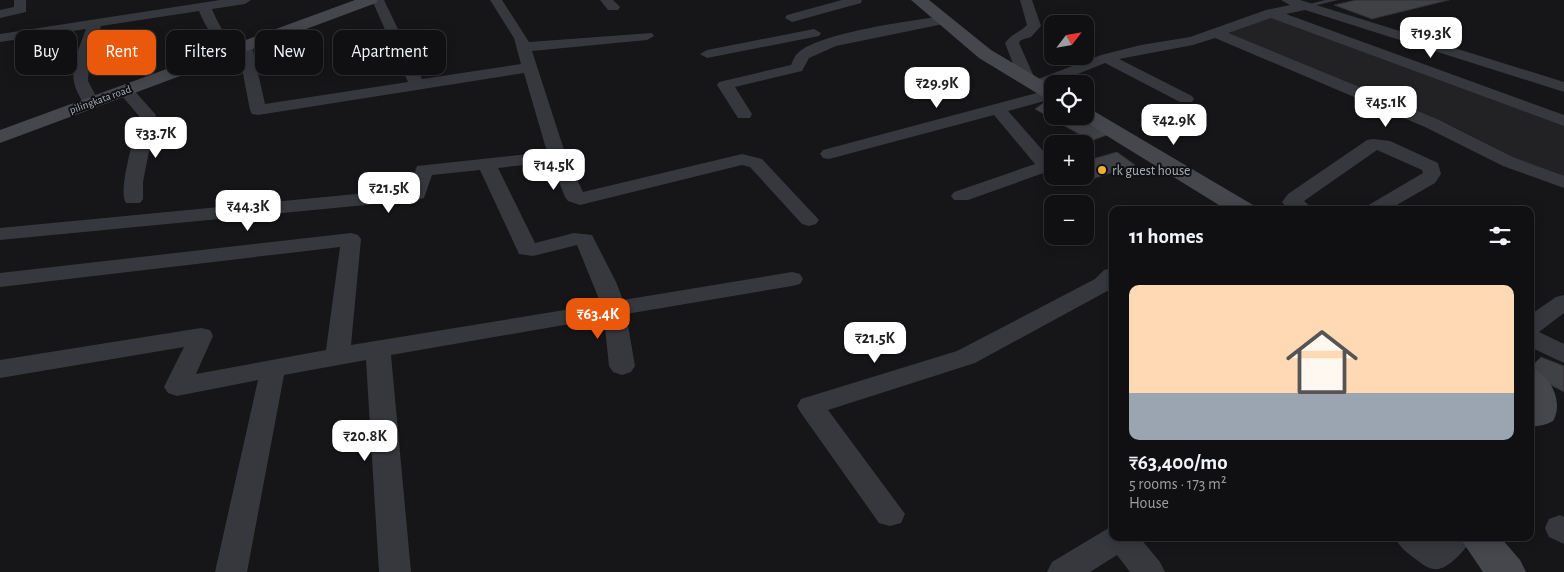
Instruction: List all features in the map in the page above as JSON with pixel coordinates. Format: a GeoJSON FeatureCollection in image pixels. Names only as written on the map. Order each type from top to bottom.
{"type":"FeatureCollection","features":[{"type":"Feature","properties":{"kind":"street"},"geometry":{"type":"LineString","coordinates":[[0,14],[21,9],[20,0]]}},
{"type":"Feature","properties":{"kind":"street"},"geometry":{"type":"LineString","coordinates":[[0,38],[246,0]]}},
{"type":"Feature","properties":{"kind":"street","name":"pilingkata road"},"geometry":{"type":"LineString","coordinates":[[245,46],[370,0]]}},
{"type":"Feature","properties":{"kind":"street"},"geometry":{"type":"LineString","coordinates":[[378,0],[417,85]]}},
{"type":"Feature","properties":{"kind":"street"},"geometry":{"type":"LineString","coordinates":[[496,0],[521,38],[557,156],[575,197],[580,199],[742,159],[756,163],[809,220]]}},
{"type":"Feature","properties":{"kind":"street"},"geometry":{"type":"LineString","coordinates":[[830,43],[792,18],[856,0]]}},
{"type":"Feature","properties":{"kind":"street"},"geometry":{"type":"LineString","coordinates":[[919,0],[985,54],[1044,89]]}},
{"type":"Feature","properties":{"kind":"street"},"geometry":{"type":"LineString","coordinates":[[1026,0],[1034,26],[1026,34],[1016,37],[1012,43],[1032,82]]}},
{"type":"Feature","properties":{"kind":"street"},"geometry":{"type":"LineString","coordinates":[[1287,0],[1423,40],[1564,87]]}},
{"type":"Feature","properties":{"kind":"street"},"geometry":{"type":"LineString","coordinates":[[204,6],[214,30]]}},
{"type":"Feature","properties":{"kind":"street"},"geometry":{"type":"LineString","coordinates":[[1032,82],[1106,58],[1141,49],[1193,42],[1272,12],[1306,6]]}},
{"type":"Feature","properties":{"kind":"street"},"geometry":{"type":"LineString","coordinates":[[1272,12],[1564,121]]}},
{"type":"Feature","properties":{"kind":"street"},"geometry":{"type":"LineString","coordinates":[[744,114],[725,85],[797,68],[804,55],[830,43],[944,20]]}},
{"type":"Feature","properties":{"kind":"street"},"geometry":{"type":"LineString","coordinates":[[91,102],[80,81],[81,64],[95,24]]}},
{"type":"Feature","properties":{"kind":"street"},"geometry":{"type":"LineString","coordinates":[[707,54],[814,32]]}},
{"type":"Feature","properties":{"kind":"street"},"geometry":{"type":"LineString","coordinates":[[1215,33],[1431,123],[1509,162],[1564,182]]}},
{"type":"Feature","properties":{"kind":"street"},"geometry":{"type":"LineString","coordinates":[[524,47],[647,36]]}},
{"type":"Feature","properties":{"kind":"street"},"geometry":{"type":"LineString","coordinates":[[1106,58],[1186,99]]}},
{"type":"Feature","properties":{"kind":"street"},"geometry":{"type":"LineString","coordinates":[[245,65],[258,110],[530,67]]}},
{"type":"Feature","properties":{"kind":"street","name":"pilingkata road"},"geometry":{"type":"LineString","coordinates":[[0,137],[166,75]]}},
{"type":"Feature","properties":{"kind":"street"},"geometry":{"type":"LineString","coordinates":[[125,90],[148,115],[134,182],[133,199]]}},
{"type":"Feature","properties":{"kind":"street"},"geometry":{"type":"LineString","coordinates":[[830,154],[1044,96]]}},
{"type":"Feature","properties":{"kind":"street"},"geometry":{"type":"LineString","coordinates":[[961,196],[1047,166],[998,109]]}},
{"type":"Feature","properties":{"kind":"street"},"geometry":{"type":"LineString","coordinates":[[1094,120],[1235,206]]}},
{"type":"Feature","properties":{"kind":"street"},"geometry":{"type":"LineString","coordinates":[[1298,206],[1292,202],[1295,198],[1373,144],[1384,145],[1431,166],[1432,174],[1428,179],[1381,206]]}},
{"type":"Feature","properties":{"kind":"street"},"geometry":{"type":"LineString","coordinates":[[1,236],[417,194],[424,170],[557,156]]}},
{"type":"Feature","properties":{"kind":"street"},"geometry":{"type":"LineString","coordinates":[[486,163],[527,249],[533,250],[574,239],[585,239],[605,282],[614,309],[622,366]]}},
{"type":"Feature","properties":{"kind":"street"},"geometry":{"type":"LineString","coordinates":[[338,356],[351,239],[348,201]]}},
{"type":"Feature","properties":{"kind":"street"},"geometry":{"type":"LineString","coordinates":[[0,280],[351,239]]}},
{"type":"Feature","properties":{"kind":"street"},"geometry":{"type":"LineString","coordinates":[[890,514],[810,406],[966,357],[1103,284],[1109,278]]}},
{"type":"Feature","properties":{"kind":"street"},"geometry":{"type":"LineString","coordinates":[[0,369],[201,336],[177,387],[338,356],[792,279]]}},
{"type":"Feature","properties":{"kind":"street"},"geometry":{"type":"LineString","coordinates":[[1534,324],[1564,302]]}},
{"type":"Feature","properties":{"kind":"street"},"geometry":{"type":"LineString","coordinates":[[1534,339],[1564,355]]}},
{"type":"Feature","properties":{"kind":"street"},"geometry":{"type":"LineString","coordinates":[[378,349],[395,572]]}},
{"type":"Feature","properties":{"kind":"street"},"geometry":{"type":"LineString","coordinates":[[231,572],[273,368]]}},
{"type":"Feature","properties":{"kind":"street"},"geometry":{"type":"LineString","coordinates":[[1534,382],[1551,402],[1541,414],[1534,415]]}},
{"type":"Feature","properties":{"kind":"street"},"geometry":{"type":"LineString","coordinates":[[1063,572],[1112,541]]}},
{"type":"Feature","properties":{"kind":"street"},"geometry":{"type":"LineString","coordinates":[[1124,541],[1149,572]]}},
{"type":"Feature","properties":{"kind":"street"},"geometry":{"type":"LineString","coordinates":[[1415,541],[1435,556],[1452,541]]}},
{"type":"Feature","properties":{"kind":"street"},"geometry":{"type":"LineString","coordinates":[[1481,541],[1506,572]]}},
{"type":"Feature","properties":{"kind":"lane"},"geometry":{"type":"LineString","coordinates":[[1306,6],[1335,0]]}},
{"type":"Feature","properties":{"kind":"shaded area"},"geometry":{"type":"Polygon","coordinates":[[[1270,17],[1564,125],[1564,178],[1533,167],[1454,127],[1226,33],[1270,17]]]}},
{"type":"Feature","properties":{"kind":"building"},"geometry":{"type":"Polygon","coordinates":[[[1356,0],[1449,0],[1372,19],[1334,5],[1356,0]]]}},
{"type":"Feature","properties":{"kind":"building"},"geometry":{"type":"Polygon","coordinates":[[[1044,102],[1044,114],[1035,109],[1044,102]]]}},
{"type":"Feature","properties":{"kind":"building"},"geometry":{"type":"Polygon","coordinates":[[[1063,125],[1089,125],[1107,135],[1094,140],[1094,135],[1080,135],[1063,125]]]}},
{"type":"Feature","properties":{"kind":"building","name":"rk guest house"},"geometry":{"type":"Polygon","coordinates":[[[1117,152],[1135,165],[1094,178],[1094,158],[1117,152]]]}},
{"type":"Feature","properties":{"kind":"building"},"geometry":{"type":"Polygon","coordinates":[[[1541,357],[1564,366],[1564,392],[1534,376],[1534,364],[1541,357]]]}},
{"type":"Feature","properties":{"kind":"place","name":"rk guest house"},"geometry":{"type":"Point","coordinates":[1102,170]}}]}
